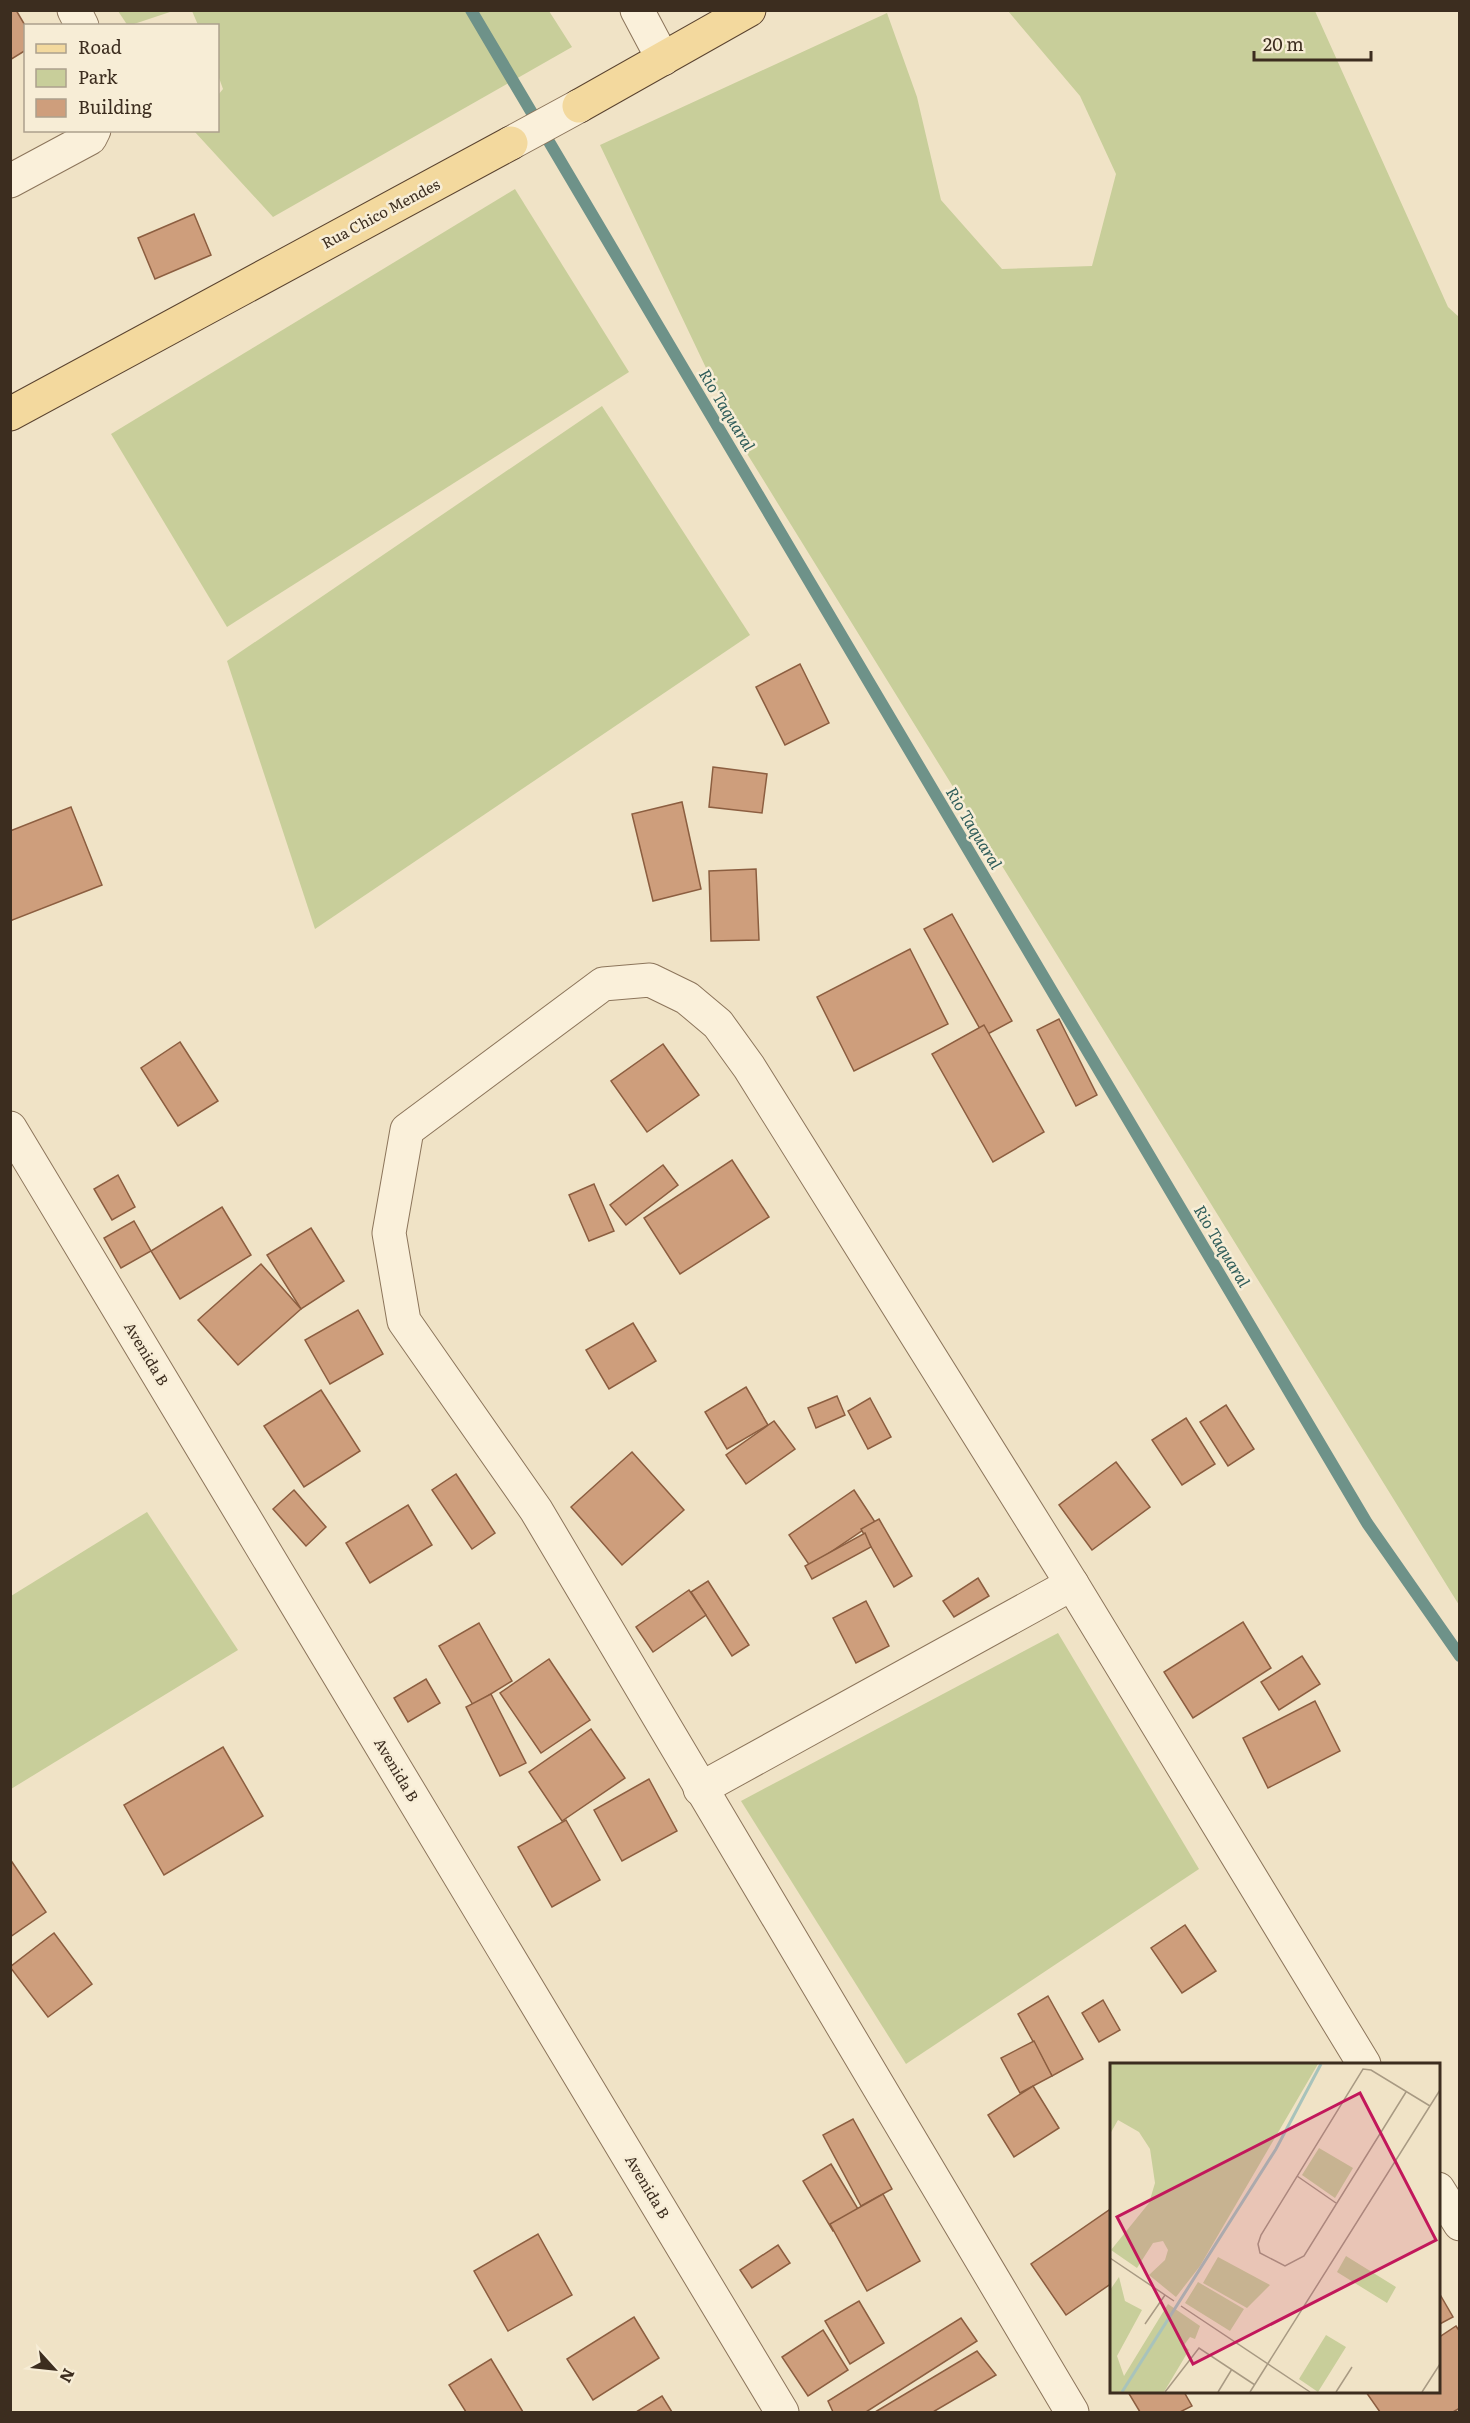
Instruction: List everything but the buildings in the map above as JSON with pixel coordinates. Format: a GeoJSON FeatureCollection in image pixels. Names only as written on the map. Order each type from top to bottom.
{"type":"FeatureCollection","features":[{"type":"Feature","properties":{"kind":"main road","name":"Rua Chico Mendes"},"geometry":{"type":"LineString","coordinates":[[579,106],[749,10]]}},
{"type":"Feature","properties":{"kind":"main road","name":"Rua Chico Mendes"},"geometry":{"type":"LineString","coordinates":[[10,414],[511,143]]}},
{"type":"Feature","properties":{"kind":"street"},"geometry":{"type":"LineString","coordinates":[[74,10],[81,24]]}},
{"type":"Feature","properties":{"kind":"street"},"geometry":{"type":"LineString","coordinates":[[637,10],[663,59]]}},
{"type":"Feature","properties":{"kind":"street","name":"Rua Chico Mendes"},"geometry":{"type":"LineString","coordinates":[[511,143],[579,106]]}},
{"type":"Feature","properties":{"kind":"street"},"geometry":{"type":"LineString","coordinates":[[10,181],[90,138],[93,132]]}},
{"type":"Feature","properties":{"kind":"street"},"geometry":{"type":"LineString","coordinates":[[1072,2412],[536,1510],[404,1321],[389,1233],[407,1130],[603,984],[650,980],[687,998],[718,1024],[755,1077],[1072,1584],[1363,2063]]}},
{"type":"Feature","properties":{"kind":"street","name":"Avenida B"},"geometry":{"type":"LineString","coordinates":[[10,1128],[782,2412]]}},
{"type":"Feature","properties":{"kind":"street"},"geometry":{"type":"LineString","coordinates":[[700,1789],[1072,1584]]}},
{"type":"Feature","properties":{"kind":"street"},"geometry":{"type":"LineString","coordinates":[[1440,2192],[1460,2224]]}},
{"type":"Feature","properties":{"kind":"green space"},"geometry":{"type":"Polygon","coordinates":[[[118,11],[173,11],[134,24],[127,24],[118,11]]]}},
{"type":"Feature","properties":{"kind":"green space"},"geometry":{"type":"Polygon","coordinates":[[[192,11],[549,11],[572,47],[273,217],[195,132],[219,132],[219,94],[223,89],[219,78],[219,24],[198,24],[192,11]]]}},
{"type":"Feature","properties":{"kind":"green space"},"geometry":{"type":"Polygon","coordinates":[[[1008,11],[1315,11],[1448,307],[1459,317],[1459,1605],[746,452],[600,145],[887,13],[917,97],[941,200],[1002,269],[1092,266],[1116,174],[1080,96],[1008,11]]]}},
{"type":"Feature","properties":{"kind":"green space"},"geometry":{"type":"Polygon","coordinates":[[[515,189],[629,372],[227,627],[111,434],[515,189]]]}},
{"type":"Feature","properties":{"kind":"green space"},"geometry":{"type":"Polygon","coordinates":[[[602,406],[750,635],[315,929],[227,661],[602,406]]]}},
{"type":"Feature","properties":{"kind":"green space"},"geometry":{"type":"Polygon","coordinates":[[[147,1512],[238,1650],[11,1789],[11,1596],[147,1512]]]}},
{"type":"Feature","properties":{"kind":"green space"},"geometry":{"type":"Polygon","coordinates":[[[1058,1633],[1199,1869],[906,2064],[741,1801],[1058,1633]]]}},
{"type":"Feature","properties":{"kind":"waterway","name":"Rio Taquaral"},"geometry":{"type":"LineString","coordinates":[[471,10],[1367,1523],[1460,1656]]}}]}
